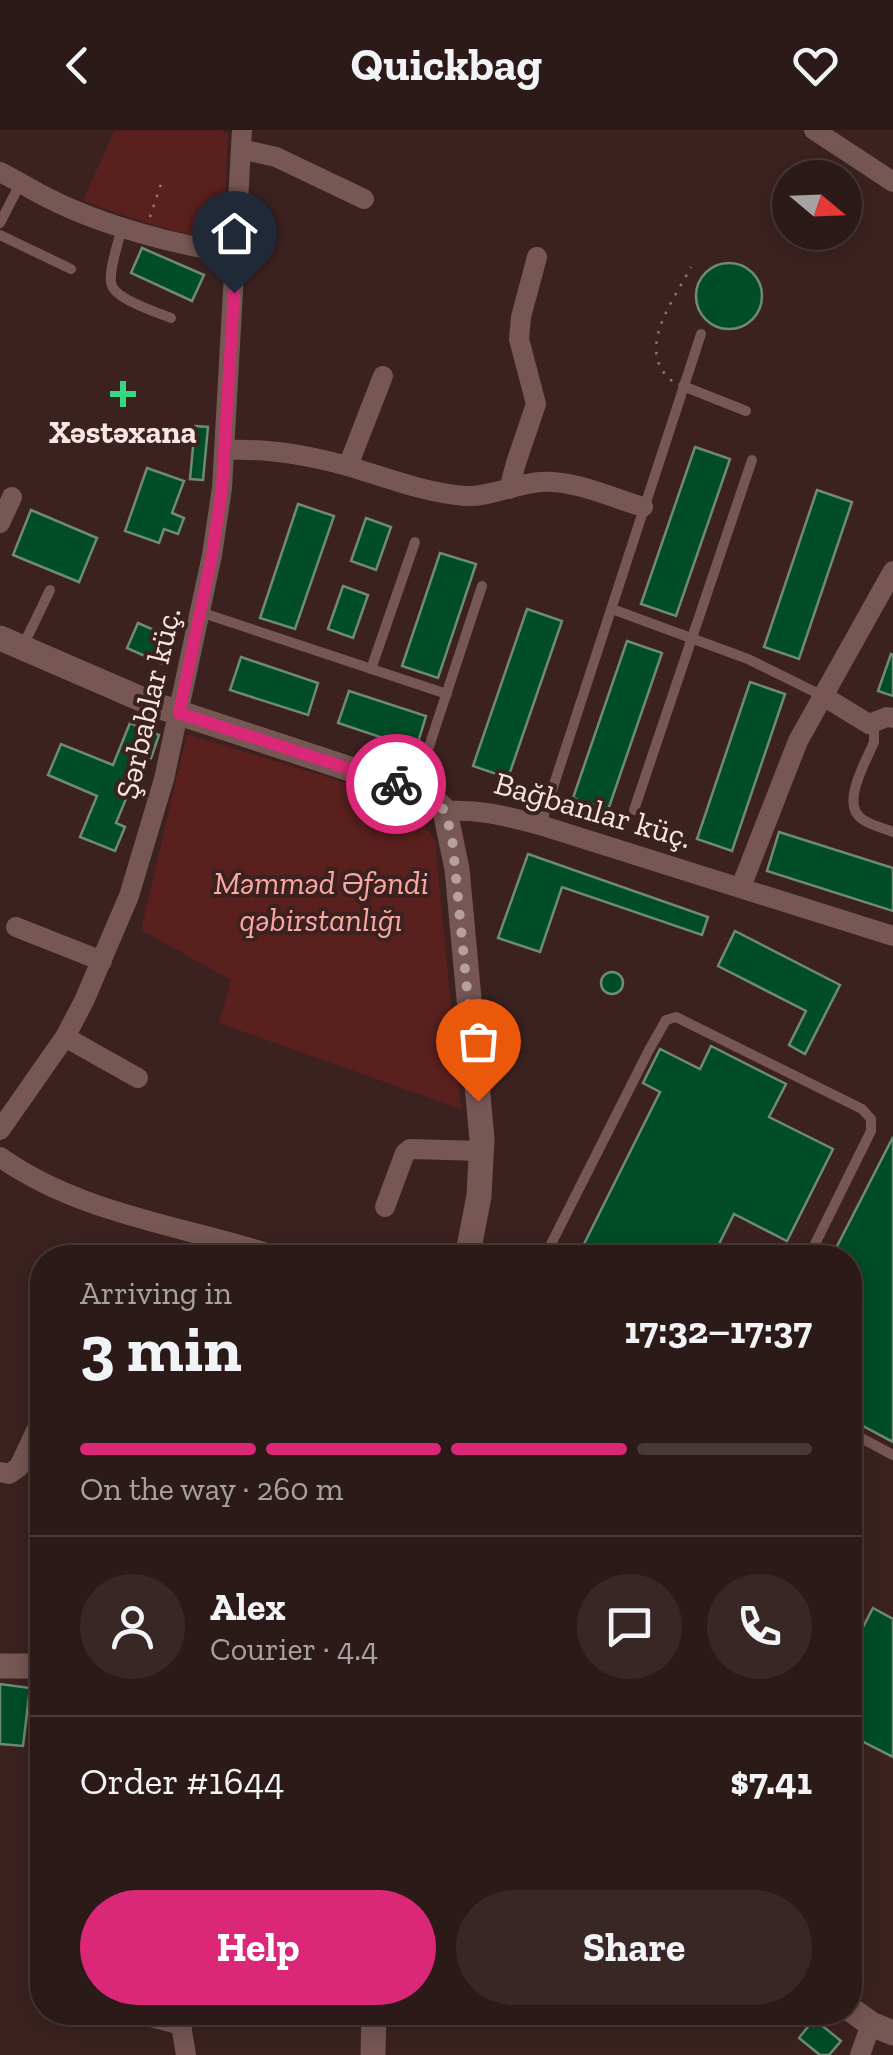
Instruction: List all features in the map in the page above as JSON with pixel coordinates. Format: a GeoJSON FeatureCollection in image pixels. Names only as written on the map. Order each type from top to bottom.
{"type":"FeatureCollection","features":[{"type":"Feature","properties":{"kind":"street"},"geometry":{"type":"LineString","coordinates":[[814,130],[893,182]]}},
{"type":"Feature","properties":{"kind":"street"},"geometry":{"type":"LineString","coordinates":[[242,140],[364,200]]}},
{"type":"Feature","properties":{"kind":"street","name":"Şərbablar küç."},"geometry":{"type":"LineString","coordinates":[[0,1130],[64,1037],[102,961],[129,896],[164,779],[212,555],[226,450],[242,140]]}},
{"type":"Feature","properties":{"kind":"street"},"geometry":{"type":"LineString","coordinates":[[0,172],[50,199],[122,226],[174,243],[236,254]]}},
{"type":"Feature","properties":{"kind":"street"},"geometry":{"type":"LineString","coordinates":[[510,490],[536,404],[519,339],[537,256]]}},
{"type":"Feature","properties":{"kind":"street"},"geometry":{"type":"LineString","coordinates":[[348,466],[383,376]]}},
{"type":"Feature","properties":{"kind":"street"},"geometry":{"type":"LineString","coordinates":[[226,450],[276,451],[348,466],[414,487],[466,496],[536,482],[562,482],[644,507]]}},
{"type":"Feature","properties":{"kind":"street"},"geometry":{"type":"LineString","coordinates":[[0,523],[12,497]]}},
{"type":"Feature","properties":{"kind":"street"},"geometry":{"type":"LineString","coordinates":[[741,888],[786,768],[893,570]]}},
{"type":"Feature","properties":{"kind":"street","name":"Bağbanlar küç."},"geometry":{"type":"LineString","coordinates":[[11,643],[134,697],[414,790],[432,798],[445,811],[472,809],[495,813],[893,936]]}},
{"type":"Feature","properties":{"kind":"street"},"geometry":{"type":"LineString","coordinates":[[823,696],[869,724],[887,716],[893,718]]}},
{"type":"Feature","properties":{"kind":"street"},"geometry":{"type":"LineString","coordinates":[[445,811],[456,869],[482,1151],[480,1196],[470,1245]]}},
{"type":"Feature","properties":{"kind":"street"},"geometry":{"type":"LineString","coordinates":[[16,927],[102,961]]}},
{"type":"Feature","properties":{"kind":"street"},"geometry":{"type":"LineString","coordinates":[[64,1037],[138,1078]]}},
{"type":"Feature","properties":{"kind":"street"},"geometry":{"type":"LineString","coordinates":[[385,1207],[405,1153],[410,1149],[482,1151]]}},
{"type":"Feature","properties":{"kind":"street"},"geometry":{"type":"LineString","coordinates":[[0,1157],[75,1197],[182,1231],[242,1245]]}},
{"type":"Feature","properties":{"kind":"street"},"geometry":{"type":"LineString","coordinates":[[0,1472],[9,1474],[20,1467],[30,1445]]}},
{"type":"Feature","properties":{"kind":"street"},"geometry":{"type":"LineString","coordinates":[[0,1666],[30,1666]]}},
{"type":"Feature","properties":{"kind":"street"},"geometry":{"type":"LineString","coordinates":[[860,2055],[871,2022]]}},
{"type":"Feature","properties":{"kind":"street"},"geometry":{"type":"LineString","coordinates":[[186,2055],[187,2025]]}},
{"type":"Feature","properties":{"kind":"street"},"geometry":{"type":"LineString","coordinates":[[373,2055],[374,2025]]}},
{"type":"Feature","properties":{"kind":"lane"},"geometry":{"type":"LineString","coordinates":[[0,223],[21,183]]}},
{"type":"Feature","properties":{"kind":"lane"},"geometry":{"type":"LineString","coordinates":[[122,226],[110,281],[114,291],[172,318]]}},
{"type":"Feature","properties":{"kind":"lane"},"geometry":{"type":"LineString","coordinates":[[0,235],[71,269]]}},
{"type":"Feature","properties":{"kind":"lane"},"geometry":{"type":"LineString","coordinates":[[540,826],[701,334]]}},
{"type":"Feature","properties":{"kind":"lane"},"geometry":{"type":"LineString","coordinates":[[684,386],[746,411]]}},
{"type":"Feature","properties":{"kind":"lane"},"geometry":{"type":"LineString","coordinates":[[634,810],[752,460]]}},
{"type":"Feature","properties":{"kind":"lane"},"geometry":{"type":"LineString","coordinates":[[371,669],[415,542]]}},
{"type":"Feature","properties":{"kind":"lane"},"geometry":{"type":"LineString","coordinates":[[414,790],[482,586]]}},
{"type":"Feature","properties":{"kind":"lane"},"geometry":{"type":"LineString","coordinates":[[11,643],[50,590]]}},
{"type":"Feature","properties":{"kind":"lane"},"geometry":{"type":"LineString","coordinates":[[612,609],[780,673],[823,696]]}},
{"type":"Feature","properties":{"kind":"lane"},"geometry":{"type":"LineString","coordinates":[[199,612],[446,694]]}},
{"type":"Feature","properties":{"kind":"lane"},"geometry":{"type":"LineString","coordinates":[[869,724],[874,742],[852,798],[853,810],[863,820],[893,832]]}},
{"type":"Feature","properties":{"kind":"lane"},"geometry":{"type":"LineString","coordinates":[[551,1245],[649,1050],[666,1020],[676,1017],[871,1118],[871,1131],[814,1245]]}},
{"type":"Feature","properties":{"kind":"lane"},"geometry":{"type":"LineString","coordinates":[[862,1438],[893,1455]]}},
{"type":"Feature","properties":{"kind":"path"},"geometry":{"type":"LineString","coordinates":[[144,233],[161,184]]}},
{"type":"Feature","properties":{"kind":"path"},"geometry":{"type":"LineString","coordinates":[[684,386],[668,379],[658,362],[656,344],[659,328],[691,267]]}},
{"type":"Feature","properties":{"kind":"green space"},"geometry":{"type":"Polygon","coordinates":[[[115,130],[228,133],[223,242],[152,224],[83,200],[115,130]]]}},
{"type":"Feature","properties":{"kind":"green space","name":"Məmməd Əfəndi qəbirstanlığı"},"geometry":{"type":"Polygon","coordinates":[[[187,734],[408,802],[435,841],[461,1109],[219,1023],[231,980],[141,930],[187,734]]]}},
{"type":"Feature","properties":{"kind":"building"},"geometry":{"type":"Polygon","coordinates":[[[142,248],[204,275],[192,301],[131,273],[142,248]]]}},
{"type":"Feature","properties":{"kind":"building"},"geometry":{"type":"Polygon","coordinates":[[[729,263],[752,273],[762,296],[752,319],[729,329],[706,319],[696,296],[706,273],[729,263]]]}},
{"type":"Feature","properties":{"kind":"building"},"geometry":{"type":"Polygon","coordinates":[[[195,426],[208,427],[203,480],[190,479],[195,426]]]}},
{"type":"Feature","properties":{"kind":"building"},"geometry":{"type":"Polygon","coordinates":[[[695,447],[730,459],[676,616],[641,604],[695,447]]]}},
{"type":"Feature","properties":{"kind":"building"},"geometry":{"type":"Polygon","coordinates":[[[147,468],[184,481],[172,513],[184,518],[178,534],[164,529],[159,543],[125,531],[147,468]]]}},
{"type":"Feature","properties":{"kind":"building"},"geometry":{"type":"Polygon","coordinates":[[[817,490],[852,502],[799,659],[764,647],[817,490]]]}},
{"type":"Feature","properties":{"kind":"building"},"geometry":{"type":"Polygon","coordinates":[[[298,504],[334,516],[295,629],[260,618],[298,504]]]}},
{"type":"Feature","properties":{"kind":"building"},"geometry":{"type":"Polygon","coordinates":[[[31,510],[97,538],[79,582],[13,555],[31,510]]]}},
{"type":"Feature","properties":{"kind":"building"},"geometry":{"type":"Polygon","coordinates":[[[366,518],[391,527],[376,570],[351,561],[366,518]]]}},
{"type":"Feature","properties":{"kind":"building"},"geometry":{"type":"Polygon","coordinates":[[[440,553],[476,564],[438,678],[402,666],[440,553]]]}},
{"type":"Feature","properties":{"kind":"building"},"geometry":{"type":"Polygon","coordinates":[[[343,586],[368,595],[353,638],[328,629],[343,586]]]}},
{"type":"Feature","properties":{"kind":"building"},"geometry":{"type":"Polygon","coordinates":[[[527,609],[562,621],[508,778],[473,766],[527,609]]]}},
{"type":"Feature","properties":{"kind":"building"},"geometry":{"type":"Polygon","coordinates":[[[138,623],[174,639],[163,664],[127,648],[138,623]]]}},
{"type":"Feature","properties":{"kind":"building"},"geometry":{"type":"Polygon","coordinates":[[[627,641],[662,653],[608,810],[573,798],[627,641]]]}},
{"type":"Feature","properties":{"kind":"building"},"geometry":{"type":"Polygon","coordinates":[[[893,655],[893,696],[878,691],[893,655]]]}},
{"type":"Feature","properties":{"kind":"building"},"geometry":{"type":"Polygon","coordinates":[[[241,657],[318,683],[308,715],[230,690],[241,657]]]}},
{"type":"Feature","properties":{"kind":"building"},"geometry":{"type":"Polygon","coordinates":[[[750,682],[785,694],[732,851],[697,839],[750,682]]]}},
{"type":"Feature","properties":{"kind":"building"},"geometry":{"type":"Polygon","coordinates":[[[349,691],[426,716],[416,749],[338,723],[349,691]]]}},
{"type":"Feature","properties":{"kind":"building"},"geometry":{"type":"Polygon","coordinates":[[[130,723],[159,735],[151,758],[144,755],[116,823],[125,827],[115,851],[80,837],[97,796],[48,775],[61,744],[113,765],[130,723]]]}},
{"type":"Feature","properties":{"kind":"building"},"geometry":{"type":"Polygon","coordinates":[[[779,832],[893,868],[893,911],[767,871],[779,832]]]}},
{"type":"Feature","properties":{"kind":"building"},"geometry":{"type":"Polygon","coordinates":[[[528,854],[708,917],[702,935],[562,887],[540,952],[498,938],[528,854]]]}},
{"type":"Feature","properties":{"kind":"building"},"geometry":{"type":"Polygon","coordinates":[[[735,931],[840,985],[805,1054],[789,1045],[806,1011],[718,966],[735,931]]]}},
{"type":"Feature","properties":{"kind":"building"},"geometry":{"type":"Polygon","coordinates":[[[612,972],[620,975],[620,991],[612,994],[604,991],[601,983],[604,975],[612,972]]]}},
{"type":"Feature","properties":{"kind":"building"},"geometry":{"type":"Polygon","coordinates":[[[711,1046],[786,1084],[769,1117],[833,1149],[787,1241],[734,1214],[718,1245],[584,1245],[660,1092],[643,1083],[660,1049],[700,1069],[711,1046]]]}},
{"type":"Feature","properties":{"kind":"building"},"geometry":{"type":"Polygon","coordinates":[[[893,1137],[893,1442],[862,1425],[862,1245],[838,1245],[893,1137]]]}},
{"type":"Feature","properties":{"kind":"building"},"geometry":{"type":"Polygon","coordinates":[[[873,1608],[893,1619],[893,1757],[862,1741],[862,1629],[873,1608]]]}},
{"type":"Feature","properties":{"kind":"building"},"geometry":{"type":"Polygon","coordinates":[[[0,1684],[30,1688],[23,1746],[0,1744],[0,1684]]]}},
{"type":"Feature","properties":{"kind":"building"},"geometry":{"type":"Polygon","coordinates":[[[809,2025],[821,2025],[841,2041],[829,2055],[820,2055],[799,2038],[809,2025]]]}},
{"type":"Feature","properties":{"kind":"way so far"},"geometry":{"type":"LineString","coordinates":[[396,784],[432,798],[445,811],[452,837],[478,1101]]}},
{"type":"Feature","properties":{"kind":"place","name":"Xəstəxana"},"geometry":{"type":"Point","coordinates":[123,394]}},
{"type":"Feature","properties":{"kind":"route"},"geometry":{"type":"LineString","coordinates":[[234,293],[222,488],[179,713],[396,784]]}}]}
